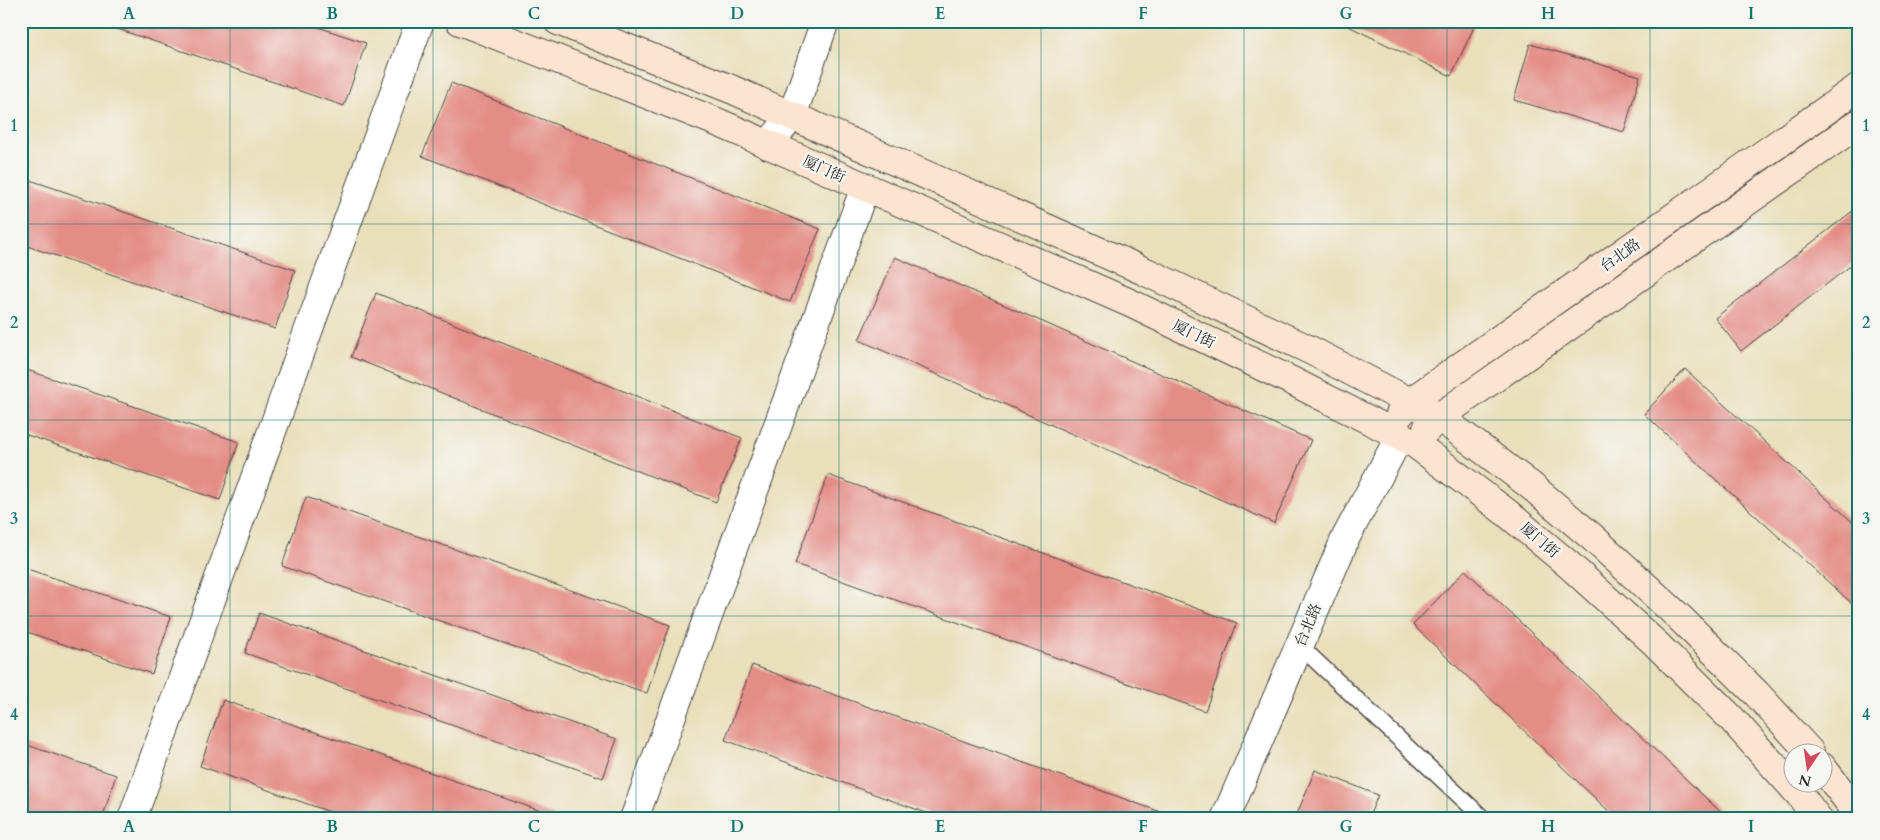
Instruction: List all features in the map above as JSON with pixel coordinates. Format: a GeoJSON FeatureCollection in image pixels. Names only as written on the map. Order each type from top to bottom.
{"type":"FeatureCollection","features":[{"type":"Feature","properties":{"kind":"main road","name":"厦门街"},"geometry":{"type":"LineString","coordinates":[[460,21],[717,122],[1130,303],[1294,382],[1400,436],[1507,513],[1546,545],[1655,643],[1731,718],[1800,795],[1818,819]]}},
{"type":"Feature","properties":{"kind":"main road"},"geometry":{"type":"LineString","coordinates":[[558,21],[731,89],[1144,271],[1310,350],[1439,417],[1530,485],[1592,537],[1679,617],[1757,694],[1801,742]]}},
{"type":"Feature","properties":{"kind":"main road","name":"台北路"},"geometry":{"type":"LineString","coordinates":[[1400,436],[1410,402],[1859,87]]}},
{"type":"Feature","properties":{"kind":"main road","name":"台北路"},"geometry":{"type":"LineString","coordinates":[[1400,436],[1439,417],[1859,123]]}},
{"type":"Feature","properties":{"kind":"main road"},"geometry":{"type":"LineString","coordinates":[[1832,780],[1859,815]]}},
{"type":"Feature","properties":{"kind":"street"},"geometry":{"type":"LineString","coordinates":[[132,819],[420,21]]}},
{"type":"Feature","properties":{"kind":"street"},"geometry":{"type":"LineString","coordinates":[[768,145],[792,116],[825,21]]}},
{"type":"Feature","properties":{"kind":"street"},"geometry":{"type":"LineString","coordinates":[[634,819],[865,187]]}},
{"type":"Feature","properties":{"kind":"street","name":"台北路"},"geometry":{"type":"LineString","coordinates":[[1225,819],[1346,536],[1400,436]]}},
{"type":"Feature","properties":{"kind":"lane"},"geometry":{"type":"LineString","coordinates":[[1299,645],[1484,819]]}},
{"type":"Feature","properties":{"kind":"building"},"geometry":{"type":"Polygon","coordinates":[[[94,21],[300,21],[366,43],[344,106],[94,21]]]}},
{"type":"Feature","properties":{"kind":"building"},"geometry":{"type":"Polygon","coordinates":[[[1338,21],[1477,21],[1451,76],[1338,21]]]}},
{"type":"Feature","properties":{"kind":"building"},"geometry":{"type":"Polygon","coordinates":[[[1530,44],[1640,76],[1624,132],[1514,100],[1530,44]]]}},
{"type":"Feature","properties":{"kind":"building"},"geometry":{"type":"Polygon","coordinates":[[[451,83],[820,229],[790,302],[422,156],[451,83]]]}},
{"type":"Feature","properties":{"kind":"building"},"geometry":{"type":"Polygon","coordinates":[[[21,177],[295,270],[275,329],[21,244],[21,177]]]}},
{"type":"Feature","properties":{"kind":"building"},"geometry":{"type":"Polygon","coordinates":[[[1859,206],[1859,259],[1741,351],[1715,318],[1859,206]]]}},
{"type":"Feature","properties":{"kind":"building"},"geometry":{"type":"Polygon","coordinates":[[[895,257],[1311,440],[1274,523],[859,340],[895,257]]]}},
{"type":"Feature","properties":{"kind":"building"},"geometry":{"type":"Polygon","coordinates":[[[376,293],[742,438],[716,502],[351,357],[376,293]]]}},
{"type":"Feature","properties":{"kind":"building"},"geometry":{"type":"Polygon","coordinates":[[[21,368],[239,442],[220,500],[21,433],[21,368]]]}},
{"type":"Feature","properties":{"kind":"building"},"geometry":{"type":"Polygon","coordinates":[[[1685,369],[1859,528],[1859,610],[1644,414],[1685,369]]]}},
{"type":"Feature","properties":{"kind":"building"},"geometry":{"type":"Polygon","coordinates":[[[828,475],[1237,623],[1205,711],[795,564],[828,475]]]}},
{"type":"Feature","properties":{"kind":"building"},"geometry":{"type":"Polygon","coordinates":[[[306,497],[670,625],[647,693],[282,566],[306,497]]]}},
{"type":"Feature","properties":{"kind":"building"},"geometry":{"type":"Polygon","coordinates":[[[21,567],[171,617],[152,674],[21,630],[21,567]]]}},
{"type":"Feature","properties":{"kind":"building"},"geometry":{"type":"Polygon","coordinates":[[[1465,570],[1728,819],[1617,819],[1413,625],[1465,570]]]}},
{"type":"Feature","properties":{"kind":"building"},"geometry":{"type":"Polygon","coordinates":[[[259,613],[617,739],[603,778],[245,653],[259,613]]]}},
{"type":"Feature","properties":{"kind":"building"},"geometry":{"type":"Polygon","coordinates":[[[752,665],[1169,815],[1168,819],[943,819],[725,740],[752,665]]]}},
{"type":"Feature","properties":{"kind":"building"},"geometry":{"type":"Polygon","coordinates":[[[223,700],[561,819],[350,819],[200,766],[223,700]]]}},
{"type":"Feature","properties":{"kind":"building"},"geometry":{"type":"Polygon","coordinates":[[[21,743],[116,775],[102,819],[21,819],[21,743]]]}},
{"type":"Feature","properties":{"kind":"building"},"geometry":{"type":"Polygon","coordinates":[[[1315,770],[1378,795],[1368,819],[1295,819],[1315,770]]]}},
{"type":"Feature","properties":{"kind":"building"},"geometry":{"type":"Polygon","coordinates":[[[1424,814],[1430,819],[1419,819],[1424,814]]]}}]}
